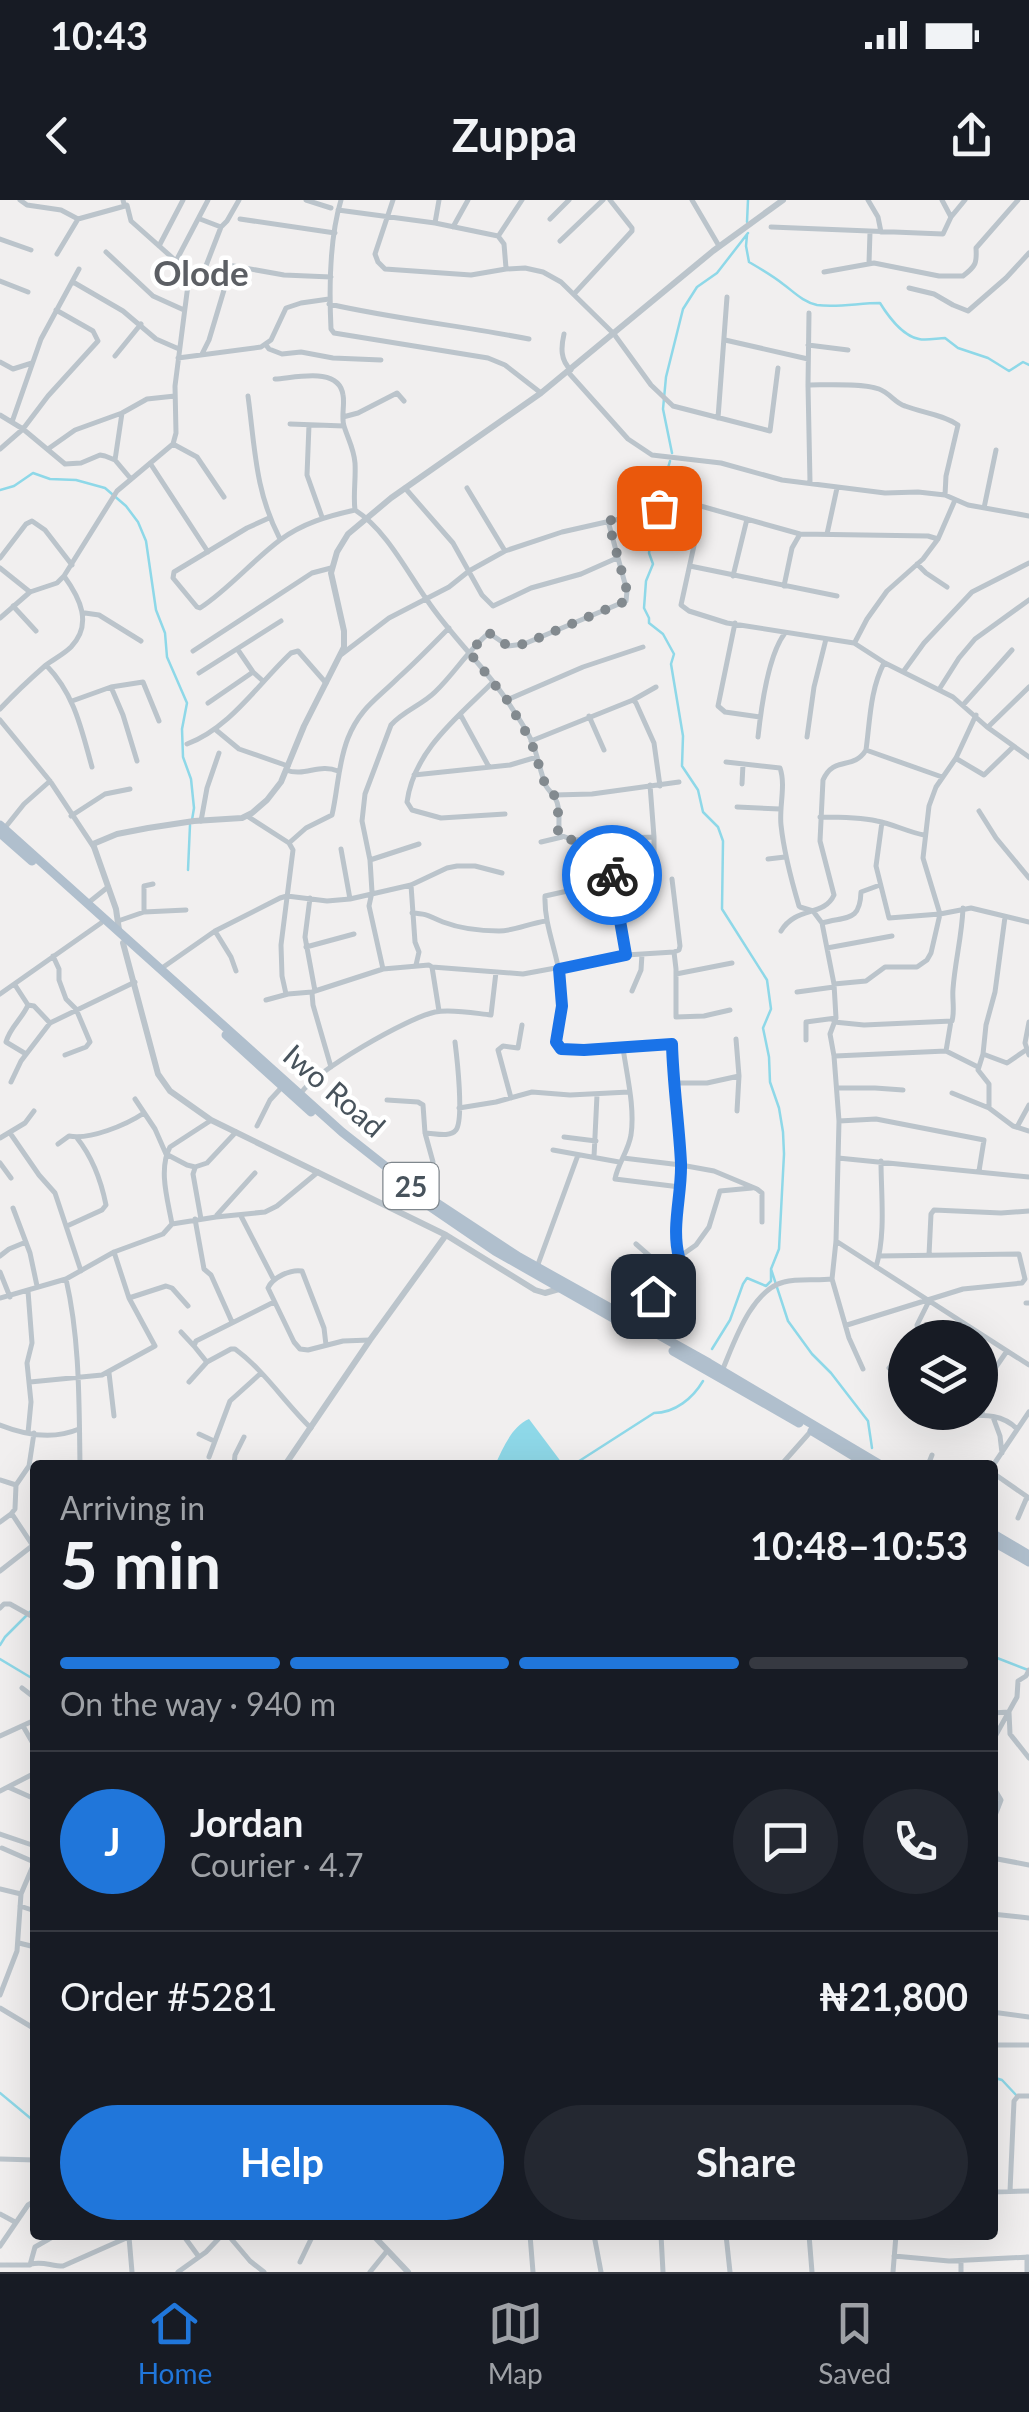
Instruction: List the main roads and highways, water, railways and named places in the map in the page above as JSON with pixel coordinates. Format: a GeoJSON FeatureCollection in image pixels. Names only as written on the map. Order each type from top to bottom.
{"type":"FeatureCollection","features":[{"type":"Feature","properties":{"kind":"main road","name":"Iwo Road"},"geometry":{"type":"LineString","coordinates":[[1,829],[120,932],[282,1086],[367,1160],[430,1208],[495,1251],[722,1371],[873,1460]]}},
{"type":"Feature","properties":{"kind":"main road","name":"Iwo Road"},"geometry":{"type":"LineString","coordinates":[[1,829],[101,923],[120,932],[244,1048],[370,1155],[425,1196],[603,1309],[860,1460]]}},
{"type":"Feature","properties":{"kind":"main road"},"geometry":{"type":"LineString","coordinates":[[998,1540],[1028,1554]]}},
{"type":"Feature","properties":{"kind":"water"},"geometry":{"type":"Polygon","coordinates":[[[529,1419],[560,1460],[498,1460],[529,1419]]]}},
{"type":"Feature","properties":{"kind":"waterway"},"geometry":{"type":"LineString","coordinates":[[747,222],[748,200]]}},
{"type":"Feature","properties":{"kind":"waterway"},"geometry":{"type":"LineString","coordinates":[[672,453],[663,409],[666,377],[683,309],[697,287],[717,273],[748,233]]}},
{"type":"Feature","properties":{"kind":"waterway"},"geometry":{"type":"LineString","coordinates":[[747,235],[749,262],[807,302],[832,306],[880,303],[896,325],[913,337],[945,338],[1009,371],[1023,362],[1029,365]]}},
{"type":"Feature","properties":{"kind":"waterway"},"geometry":{"type":"LineString","coordinates":[[670,461],[655,513],[649,553],[653,564],[646,581],[644,608],[649,623],[663,634],[674,654],[671,664],[683,736],[682,766],[698,790],[703,812],[718,827],[723,841],[722,909],[767,980],[771,1009],[763,1028],[784,1154],[779,1249],[771,1269],[788,1321],[868,1421],[872,1448]]}},
{"type":"Feature","properties":{"kind":"waterway"},"geometry":{"type":"LineString","coordinates":[[0,490],[33,473],[50,479],[76,480],[105,488],[138,522],[146,541],[167,657],[187,703],[182,729],[183,757],[191,779],[192,820]]}},
{"type":"Feature","properties":{"kind":"waterway"},"geometry":{"type":"LineString","coordinates":[[188,870],[190,825]]}},
{"type":"Feature","properties":{"kind":"waterway"},"geometry":{"type":"LineString","coordinates":[[712,1349],[730,1320],[747,1278],[766,1286],[771,1281],[771,1270]]}},
{"type":"Feature","properties":{"kind":"waterway"},"geometry":{"type":"LineString","coordinates":[[581,1460],[654,1413],[683,1403],[703,1381]]}},
{"type":"Feature","properties":{"kind":"waterway"},"geometry":{"type":"LineString","coordinates":[[0,1645],[30,1612]]}},
{"type":"Feature","properties":{"kind":"waterway"},"geometry":{"type":"LineString","coordinates":[[998,1658],[1028,1670]]}},
{"type":"Feature","properties":{"kind":"waterway"},"geometry":{"type":"LineString","coordinates":[[0,1659],[30,1677]]}},
{"type":"Feature","properties":{"kind":"waterway"},"geometry":{"type":"LineString","coordinates":[[998,2079],[1017,2096]]}},
{"type":"Feature","properties":{"kind":"waterway"},"geometry":{"type":"LineString","coordinates":[[0,2093],[30,2118]]}},
{"type":"Feature","properties":{"kind":"district","name":"Olode"},"geometry":{"type":"Point","coordinates":[201,272]}}]}
